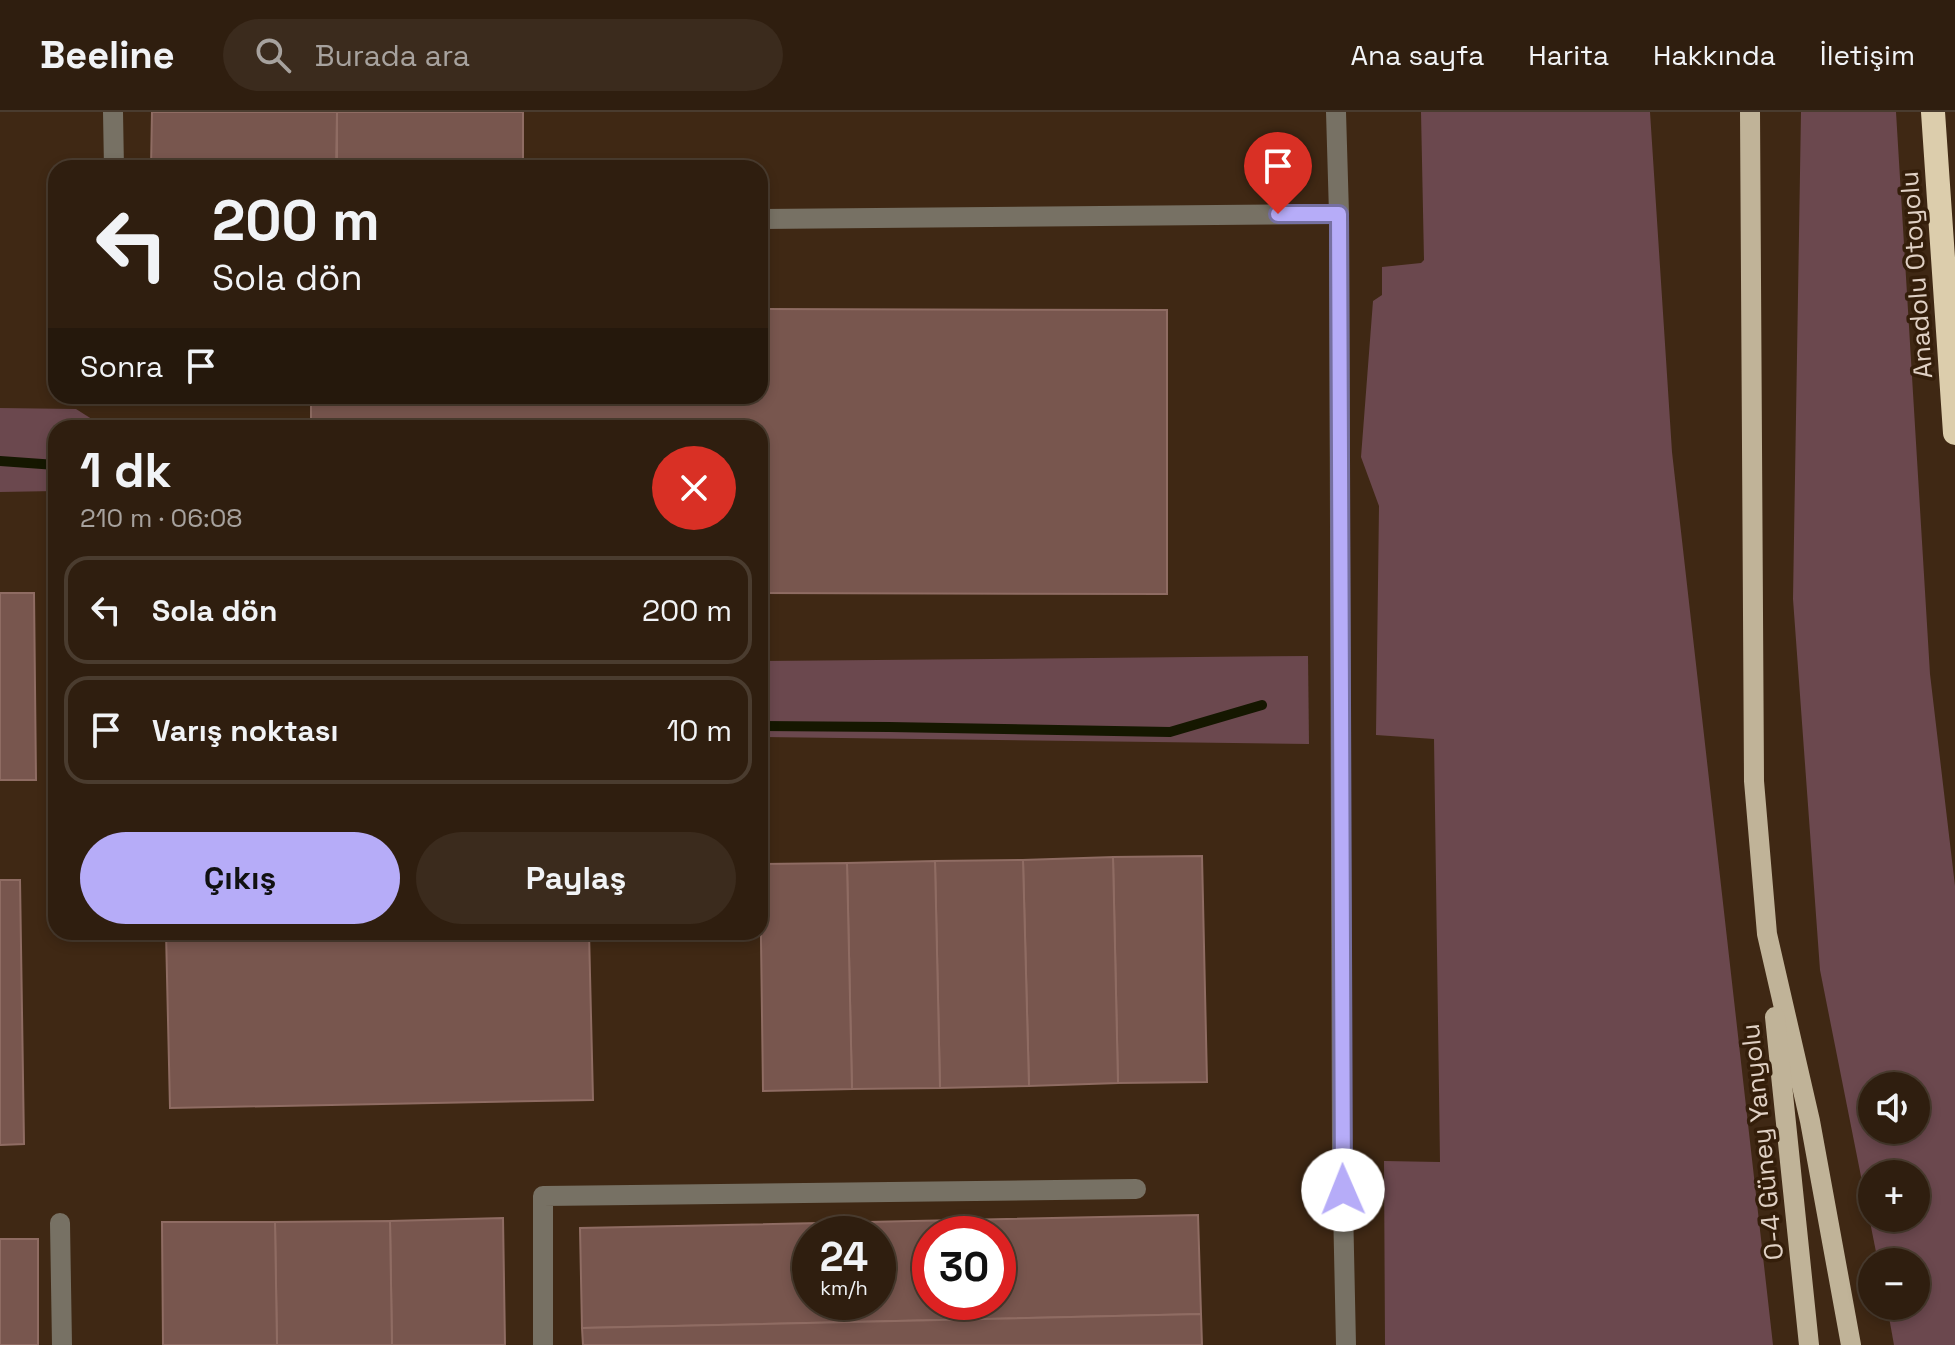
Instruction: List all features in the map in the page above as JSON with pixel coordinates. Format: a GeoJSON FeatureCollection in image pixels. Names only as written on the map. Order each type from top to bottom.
{"type":"FeatureCollection","features":[{"type":"Feature","properties":{"kind":"highway","name":"Anadolu Otoyolu"},"geometry":{"type":"LineString","coordinates":[[1933,112],[1955,433]]}},
{"type":"Feature","properties":{"kind":"main road"},"geometry":{"type":"LineString","coordinates":[[1750,112],[1754,781],[1767,934],[1810,1121],[1851,1345]]}},
{"type":"Feature","properties":{"kind":"main road","name":"O-4 Güney Yanyolu"},"geometry":{"type":"LineString","coordinates":[[1767,934],[1809,1345]]}},
{"type":"Feature","properties":{"kind":"street"},"geometry":{"type":"LineString","coordinates":[[113,112],[114,160]]}},
{"type":"Feature","properties":{"kind":"street"},"geometry":{"type":"LineString","coordinates":[[1336,112],[1346,1345]]}},
{"type":"Feature","properties":{"kind":"street"},"geometry":{"type":"LineString","coordinates":[[768,219],[1339,214]]}},
{"type":"Feature","properties":{"kind":"street"},"geometry":{"type":"LineString","coordinates":[[543,1345],[543,1196],[1136,1189]]}},
{"type":"Feature","properties":{"kind":"street"},"geometry":{"type":"LineString","coordinates":[[60,1223],[62,1345]]}},
{"type":"Feature","properties":{"kind":"shaded area"},"geometry":{"type":"Polygon","coordinates":[[[1421,112],[1650,112],[1672,452],[1773,1345],[1385,1345],[1384,1161],[1440,1162],[1434,739],[1376,735],[1379,506],[1361,457],[1373,301],[1382,295],[1382,267],[1421,263],[1424,260],[1421,112]]]}},
{"type":"Feature","properties":{"kind":"shaded area"},"geometry":{"type":"Polygon","coordinates":[[[1801,112],[1896,112],[1930,674],[1955,886],[1955,1345],[1894,1345],[1890,1320],[1930,1320],[1930,1248],[1875,1248],[1872,1232],[1930,1232],[1930,1160],[1858,1161],[1820,970],[1793,599],[1801,112]]]}},
{"type":"Feature","properties":{"kind":"shaded area"},"geometry":{"type":"Polygon","coordinates":[[[0,408],[76,409],[93,420],[48,420],[48,491],[0,492],[0,408]]]}},
{"type":"Feature","properties":{"kind":"shaded area"},"geometry":{"type":"Polygon","coordinates":[[[1308,656],[1309,744],[768,737],[768,661],[1308,656]]]}},
{"type":"Feature","properties":{"kind":"building"},"geometry":{"type":"Polygon","coordinates":[[[152,112],[337,112],[336,160],[151,160],[152,112]]]}},
{"type":"Feature","properties":{"kind":"building"},"geometry":{"type":"Polygon","coordinates":[[[337,112],[523,112],[523,160],[337,160],[337,112]]]}},
{"type":"Feature","properties":{"kind":"building"},"geometry":{"type":"Polygon","coordinates":[[[768,309],[1167,310],[1167,594],[768,593],[768,420],[311,420],[311,404],[768,404],[768,309]]]}},
{"type":"Feature","properties":{"kind":"building"},"geometry":{"type":"Polygon","coordinates":[[[0,593],[34,593],[36,780],[0,780],[0,593]]]}},
{"type":"Feature","properties":{"kind":"building"},"geometry":{"type":"Polygon","coordinates":[[[1202,856],[1207,1082],[1118,1083],[1113,857],[1202,856]]]}},
{"type":"Feature","properties":{"kind":"building"},"geometry":{"type":"Polygon","coordinates":[[[1113,857],[1118,1083],[1029,1086],[1023,860],[1113,857]]]}},
{"type":"Feature","properties":{"kind":"building"},"geometry":{"type":"Polygon","coordinates":[[[1023,860],[1029,1086],[940,1088],[935,861],[1023,860]]]}},
{"type":"Feature","properties":{"kind":"building"},"geometry":{"type":"Polygon","coordinates":[[[935,861],[940,1088],[852,1089],[847,863],[935,861]]]}},
{"type":"Feature","properties":{"kind":"building"},"geometry":{"type":"Polygon","coordinates":[[[847,863],[852,1089],[763,1091],[761,940],[768,940],[768,864],[847,863]]]}},
{"type":"Feature","properties":{"kind":"building"},"geometry":{"type":"Polygon","coordinates":[[[0,880],[20,880],[24,1144],[0,1145],[0,880]]]}},
{"type":"Feature","properties":{"kind":"building"},"geometry":{"type":"Polygon","coordinates":[[[166,940],[589,940],[593,1100],[170,1108],[166,940]]]}},
{"type":"Feature","properties":{"kind":"building"},"geometry":{"type":"Polygon","coordinates":[[[1198,1215],[1201,1314],[1016,1318],[1016,1219],[1198,1215]]]}},
{"type":"Feature","properties":{"kind":"building"},"geometry":{"type":"Polygon","coordinates":[[[503,1218],[505,1345],[392,1345],[390,1221],[503,1218]]]}},
{"type":"Feature","properties":{"kind":"building"},"geometry":{"type":"Polygon","coordinates":[[[390,1221],[392,1345],[277,1345],[275,1222],[390,1221]]]}},
{"type":"Feature","properties":{"kind":"building"},"geometry":{"type":"Polygon","coordinates":[[[896,1221],[912,1221],[912,1320],[936,1320],[582,1328],[580,1228],[792,1224],[792,1320],[896,1320],[896,1221]]]}},
{"type":"Feature","properties":{"kind":"building"},"geometry":{"type":"Polygon","coordinates":[[[162,1222],[275,1222],[277,1345],[163,1345],[162,1222]]]}},
{"type":"Feature","properties":{"kind":"building"},"geometry":{"type":"Polygon","coordinates":[[[0,1239],[38,1239],[38,1345],[0,1345],[0,1239]]]}},
{"type":"Feature","properties":{"kind":"building"},"geometry":{"type":"Polygon","coordinates":[[[1201,1314],[1202,1345],[583,1345],[582,1328],[1016,1320],[1201,1314]]]}},
{"type":"Feature","properties":{"kind":"waterway"},"geometry":{"type":"LineString","coordinates":[[0,461],[48,464]]}},
{"type":"Feature","properties":{"kind":"waterway"},"geometry":{"type":"LineString","coordinates":[[768,726],[1170,732],[1262,705]]}},
{"type":"Feature","properties":{"kind":"route"},"geometry":{"type":"LineString","coordinates":[[1278,214],[1339,214],[1343,1190]]}}]}
